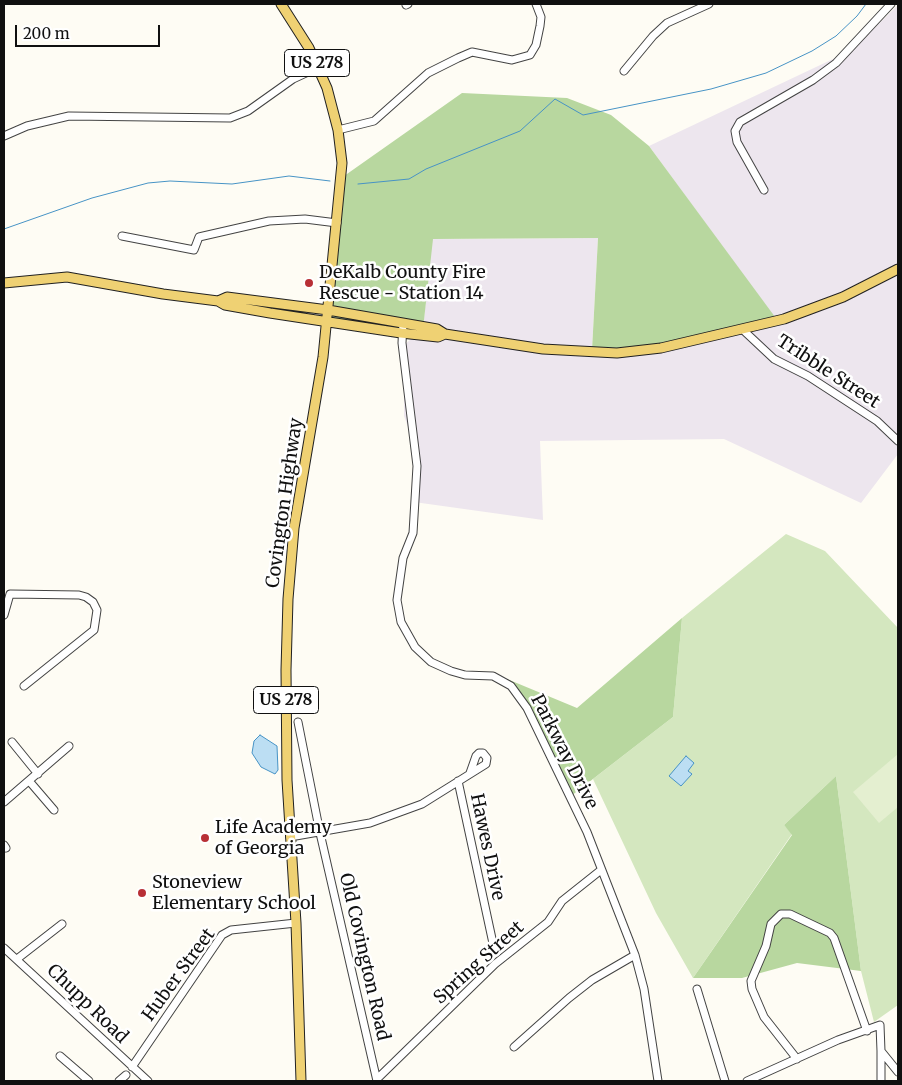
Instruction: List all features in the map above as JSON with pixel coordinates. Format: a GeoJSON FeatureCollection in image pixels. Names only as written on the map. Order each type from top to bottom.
{"type":"FeatureCollection","features":[{"type":"Feature","properties":{"kind":"main road","name":"Covington Highway"},"geometry":{"type":"LineString","coordinates":[[284,5],[319,68],[331,102],[338,130],[342,163],[323,357],[294,528],[289,578],[286,670],[290,837],[296,924],[301,1081]]}},
{"type":"Feature","properties":{"kind":"main road"},"geometry":{"type":"LineString","coordinates":[[218,300],[227,297],[328,310],[437,329],[445,334],[558,350],[617,353],[661,348],[784,319],[834,301],[898,269]]}},
{"type":"Feature","properties":{"kind":"main road"},"geometry":{"type":"LineString","coordinates":[[4,283],[67,277],[218,300],[225,305],[327,322],[438,337],[445,334]]}},
{"type":"Feature","properties":{"kind":"street"},"geometry":{"type":"LineString","coordinates":[[338,130],[374,121],[428,73],[472,52],[512,60],[530,55],[536,45],[540,26],[541,17],[536,4]]}},
{"type":"Feature","properties":{"kind":"street"},"geometry":{"type":"LineString","coordinates":[[624,71],[652,36],[667,23],[690,7],[709,4]]}},
{"type":"Feature","properties":{"kind":"street"},"geometry":{"type":"LineString","coordinates":[[764,190],[737,142],[734,131],[740,122],[813,80],[836,63],[891,4]]}},
{"type":"Feature","properties":{"kind":"street"},"geometry":{"type":"LineString","coordinates":[[4,136],[28,126],[69,116],[230,118],[248,110],[293,79],[319,68]]}},
{"type":"Feature","properties":{"kind":"street"},"geometry":{"type":"LineString","coordinates":[[122,236],[194,250],[199,237],[269,221],[305,218],[337,223]]}},
{"type":"Feature","properties":{"kind":"street","name":"Parkway Drive"},"geometry":{"type":"LineString","coordinates":[[403,323],[401,333],[417,466],[413,533],[403,558],[396,600],[401,622],[415,647],[438,665],[464,675],[493,676],[512,686],[528,708],[587,832],[600,870],[635,955],[644,989],[658,1081]]}},
{"type":"Feature","properties":{"kind":"street","name":"Tribble Street"},"geometry":{"type":"LineString","coordinates":[[742,329],[774,359],[808,376],[877,421],[898,441]]}},
{"type":"Feature","properties":{"kind":"street"},"geometry":{"type":"LineString","coordinates":[[4,615],[7,593],[79,595],[93,602],[97,610],[94,630],[24,686]]}},
{"type":"Feature","properties":{"kind":"street","name":"Old Covington Road"},"geometry":{"type":"LineString","coordinates":[[298,722],[320,832],[377,1080]]}},
{"type":"Feature","properties":{"kind":"street"},"geometry":{"type":"LineString","coordinates":[[12,742],[38,774]]}},
{"type":"Feature","properties":{"kind":"street"},"geometry":{"type":"LineString","coordinates":[[4,802],[30,782],[69,746]]}},
{"type":"Feature","properties":{"kind":"street"},"geometry":{"type":"LineString","coordinates":[[290,837],[370,823],[422,804],[470,773]]}},
{"type":"Feature","properties":{"kind":"street","name":"Hawes Drive"},"geometry":{"type":"LineString","coordinates":[[458,781],[494,948]]}},
{"type":"Feature","properties":{"kind":"street"},"geometry":{"type":"LineString","coordinates":[[30,782],[54,810]]}},
{"type":"Feature","properties":{"kind":"street","name":"Spring Street"},"geometry":{"type":"LineString","coordinates":[[377,1080],[496,964],[548,922],[562,900],[600,870]]}},
{"type":"Feature","properties":{"kind":"street"},"geometry":{"type":"LineString","coordinates":[[797,1059],[764,1017],[752,989],[751,981],[766,946],[772,924],[781,914],[790,914],[830,933],[834,938],[867,1030]]}},
{"type":"Feature","properties":{"kind":"street"},"geometry":{"type":"LineString","coordinates":[[17,959],[62,924]]}},
{"type":"Feature","properties":{"kind":"street","name":"Huber Street"},"geometry":{"type":"LineString","coordinates":[[132,1067],[222,935],[231,930],[296,924]]}},
{"type":"Feature","properties":{"kind":"street","name":"Chupp Road"},"geometry":{"type":"LineString","coordinates":[[4,948],[148,1081]]}},
{"type":"Feature","properties":{"kind":"street"},"geometry":{"type":"LineString","coordinates":[[514,1047],[592,980],[635,955]]}},
{"type":"Feature","properties":{"kind":"street"},"geometry":{"type":"LineString","coordinates":[[697,989],[725,1081]]}},
{"type":"Feature","properties":{"kind":"street"},"geometry":{"type":"LineString","coordinates":[[747,1081],[838,1040],[880,1024],[882,1081]]}},
{"type":"Feature","properties":{"kind":"street"},"geometry":{"type":"LineString","coordinates":[[881,1051],[898,1072]]}},
{"type":"Feature","properties":{"kind":"street"},"geometry":{"type":"LineString","coordinates":[[60,1056],[89,1081]]}},
{"type":"Feature","properties":{"kind":"street"},"geometry":{"type":"LineString","coordinates":[[119,1081],[126,1075]]}},
{"type":"Feature","properties":{"kind":"shaded area"},"geometry":{"type":"Polygon","coordinates":[[[898,5],[898,454],[861,503],[724,439],[540,441],[543,520],[414,502],[416,448],[404,416],[404,345],[423,329],[432,239],[598,238],[592,349],[777,321],[649,146],[852,50],[898,5]]]}},
{"type":"Feature","properties":{"kind":"green space"},"geometry":{"type":"Polygon","coordinates":[[[462,93],[567,98],[611,115],[649,146],[778,321],[650,351],[592,350],[598,238],[433,239],[423,329],[327,322],[337,181],[462,93]]]}},
{"type":"Feature","properties":{"kind":"green space"},"geometry":{"type":"Polygon","coordinates":[[[786,534],[825,551],[898,628],[898,1005],[874,1022],[861,971],[836,776],[784,825],[792,834],[693,978],[656,913],[593,779],[673,717],[682,618],[786,534]]]}},
{"type":"Feature","properties":{"kind":"green space"},"geometry":{"type":"Polygon","coordinates":[[[682,618],[673,717],[571,796],[563,775],[514,695],[507,679],[577,708],[682,618]]]}},
{"type":"Feature","properties":{"kind":"green space"},"geometry":{"type":"Polygon","coordinates":[[[898,754],[898,807],[879,823],[853,792],[898,754]]]}},
{"type":"Feature","properties":{"kind":"green space"},"geometry":{"type":"Polygon","coordinates":[[[836,776],[861,971],[797,963],[742,978],[693,978],[792,835],[784,825],[836,776]]]}},
{"type":"Feature","properties":{"kind":"water"},"geometry":{"type":"Polygon","coordinates":[[[260,735],[277,746],[278,770],[275,774],[261,767],[252,753],[254,741],[260,735]]]}},
{"type":"Feature","properties":{"kind":"water"},"geometry":{"type":"Polygon","coordinates":[[[686,756],[694,763],[688,771],[692,774],[681,786],[669,776],[686,756]]]}},
{"type":"Feature","properties":{"kind":"waterway"},"geometry":{"type":"LineString","coordinates":[[358,184],[409,179],[426,169],[520,131],[555,99],[583,115],[711,89],[766,73],[812,51],[836,36],[857,16],[866,4]]}},
{"type":"Feature","properties":{"kind":"waterway"},"geometry":{"type":"LineString","coordinates":[[4,229],[92,198],[148,183],[170,181],[232,184],[289,176],[330,181]]}},
{"type":"Feature","properties":{"kind":"place","name":"DeKalb County Fire Rescue - Station 14"},"geometry":{"type":"Point","coordinates":[309,283]}},
{"type":"Feature","properties":{"kind":"place","name":"Life Academy of Georgia"},"geometry":{"type":"Point","coordinates":[205,838]}},
{"type":"Feature","properties":{"kind":"place","name":"Stoneview Elementary School"},"geometry":{"type":"Point","coordinates":[142,893]}}]}
